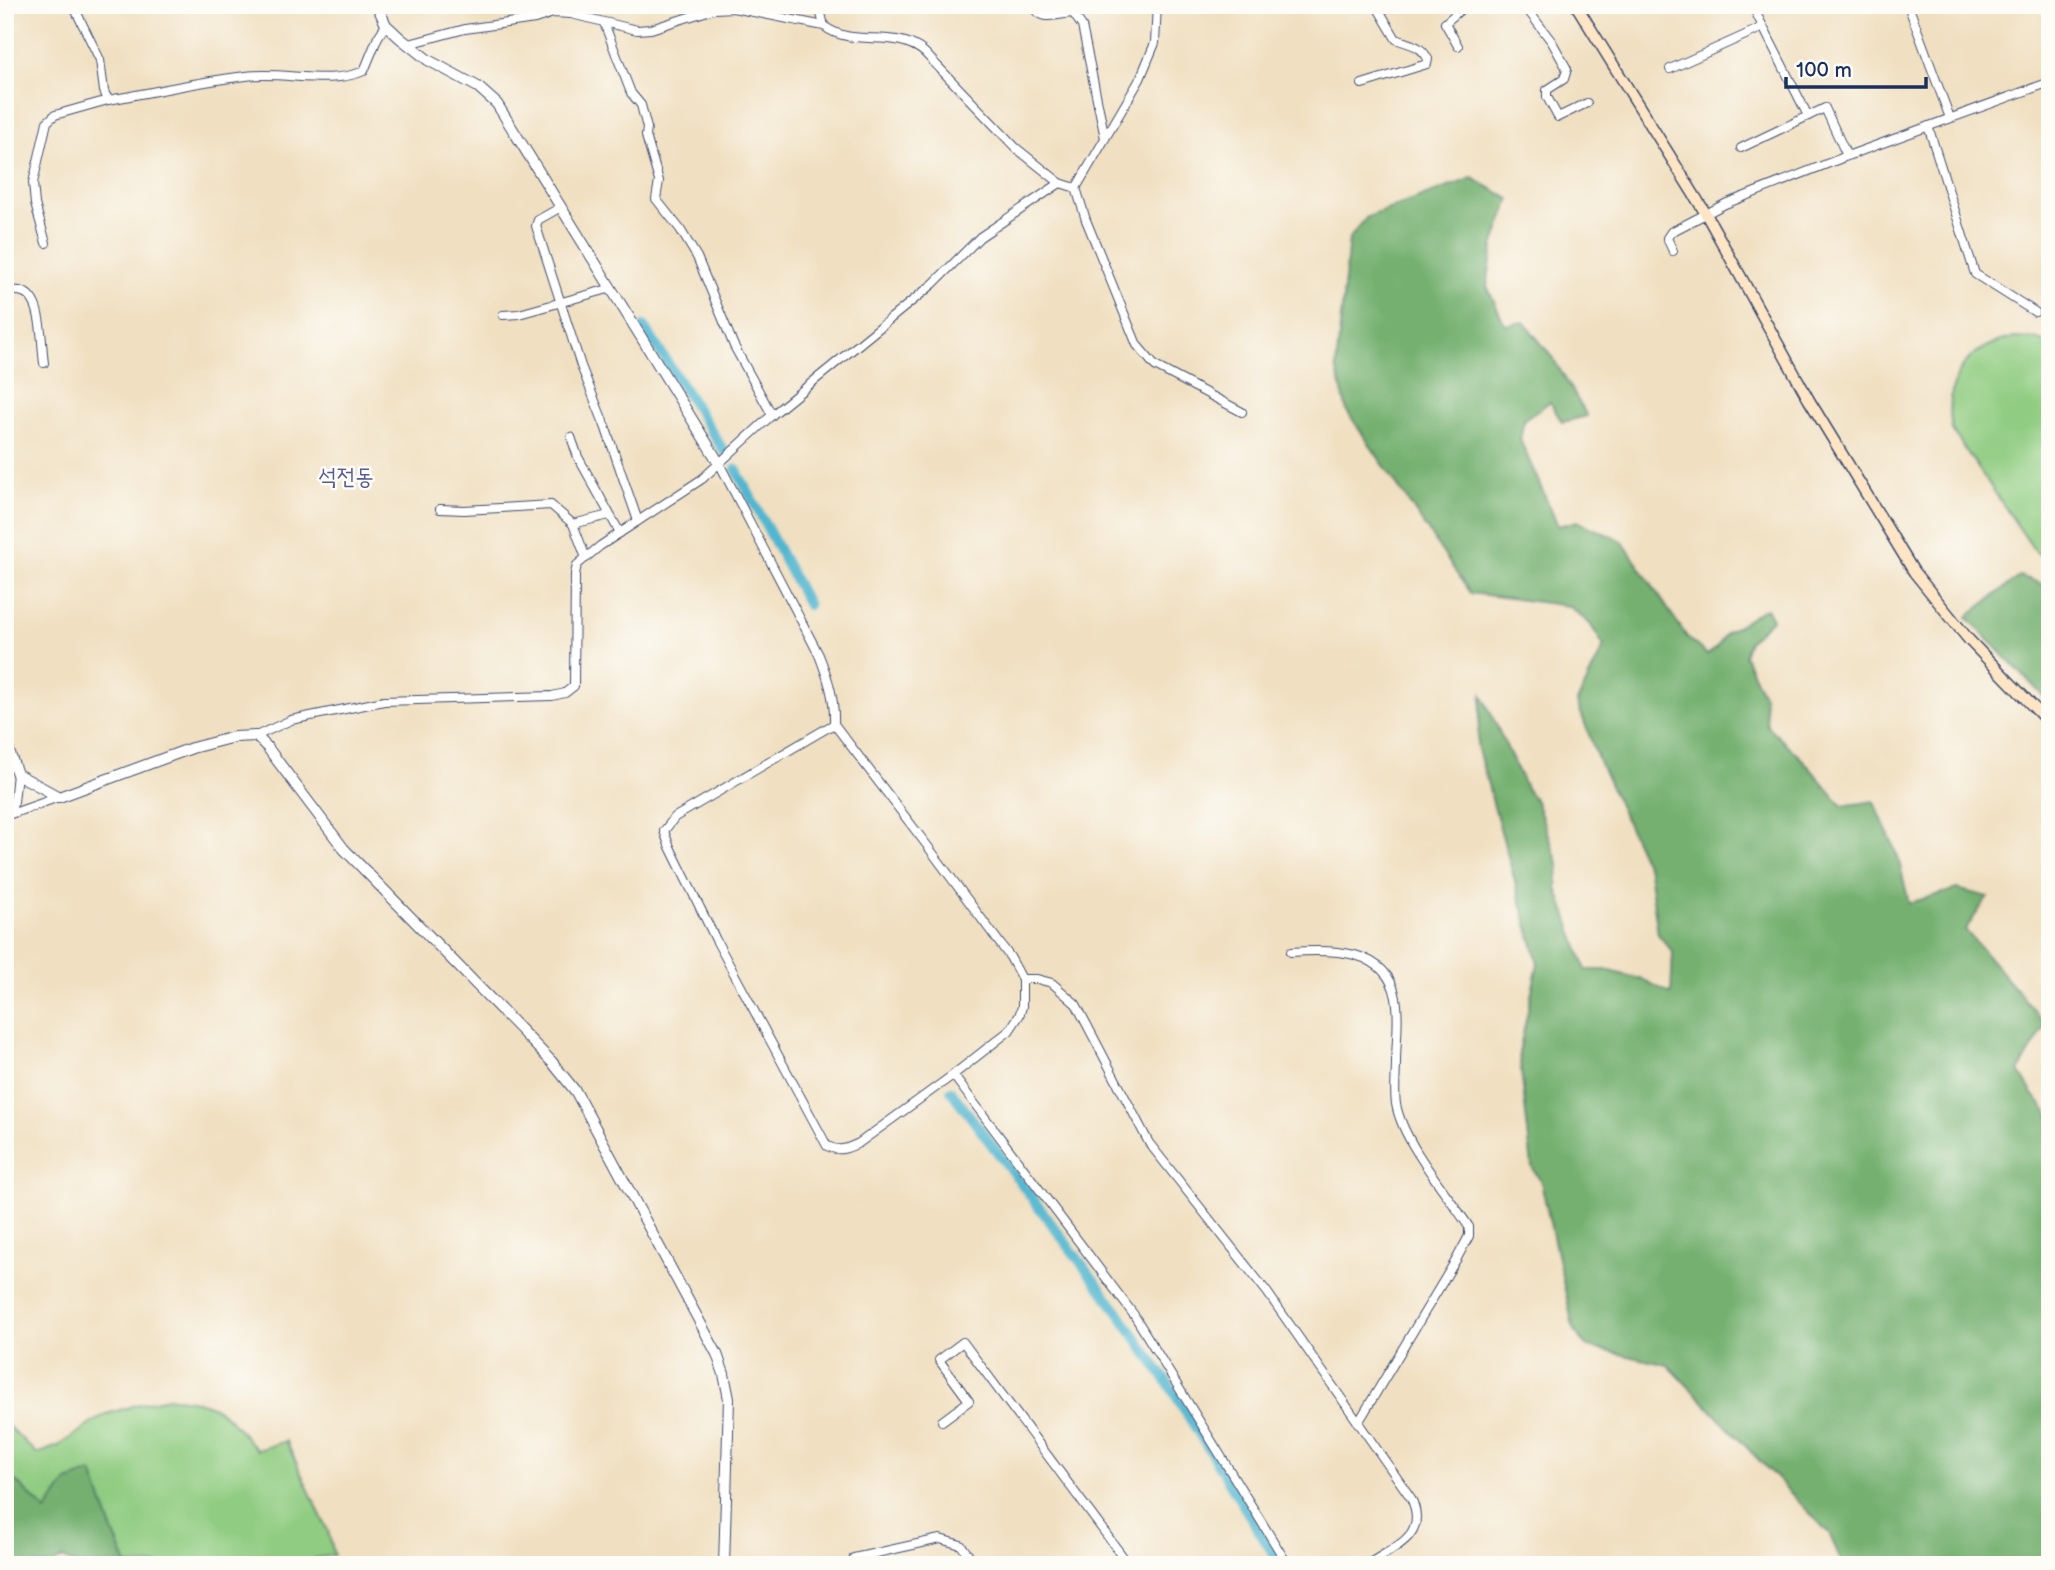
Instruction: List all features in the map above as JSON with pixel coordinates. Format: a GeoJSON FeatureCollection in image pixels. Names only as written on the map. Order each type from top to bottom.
{"type":"FeatureCollection","features":[{"type":"Feature","properties":{"kind":"main road"},"geometry":{"type":"LineString","coordinates":[[1576,5],[1706,214],[1809,400],[1914,572],[1969,640],[2050,724]]}},
{"type":"Feature","properties":{"kind":"street"},"geometry":{"type":"LineString","coordinates":[[73,5],[100,60],[104,91],[108,100]]}},
{"type":"Feature","properties":{"kind":"street"},"geometry":{"type":"LineString","coordinates":[[81,5],[82,23]]}},
{"type":"Feature","properties":{"kind":"street"},"geometry":{"type":"LineString","coordinates":[[377,5],[386,25],[428,60],[478,88],[497,104],[719,463],[819,655],[830,684],[834,724],[1010,957],[1023,979],[1022,1007],[1009,1031],[859,1143],[844,1150],[827,1146],[716,940],[668,845],[664,831],[675,817],[834,724]]}},
{"type":"Feature","properties":{"kind":"street"},"geometry":{"type":"LineString","coordinates":[[708,5],[723,9]]}},
{"type":"Feature","properties":{"kind":"street"},"geometry":{"type":"LineString","coordinates":[[816,5],[820,9],[824,26]]}},
{"type":"Feature","properties":{"kind":"street"},"geometry":{"type":"LineString","coordinates":[[1031,5],[1045,17],[1073,13],[1082,26],[1105,138]]}},
{"type":"Feature","properties":{"kind":"street"},"geometry":{"type":"LineString","coordinates":[[1157,5],[1155,43],[1140,79],[1076,188],[1086,220],[1137,345],[1155,366],[1242,412]]}},
{"type":"Feature","properties":{"kind":"street"},"geometry":{"type":"LineString","coordinates":[[1362,84],[1410,71],[1427,64],[1428,59],[1415,44],[1396,39],[1376,5]]}},
{"type":"Feature","properties":{"kind":"street"},"geometry":{"type":"LineString","coordinates":[[1458,46],[1445,23],[1466,5]]}},
{"type":"Feature","properties":{"kind":"street"},"geometry":{"type":"LineString","coordinates":[[1524,5],[1552,42],[1567,69],[1564,79],[1547,90],[1547,97],[1558,117],[1587,103]]}},
{"type":"Feature","properties":{"kind":"street"},"geometry":{"type":"LineString","coordinates":[[1752,5],[1808,116]]}},
{"type":"Feature","properties":{"kind":"street"},"geometry":{"type":"LineString","coordinates":[[1908,5],[1950,118]]}},
{"type":"Feature","properties":{"kind":"street"},"geometry":{"type":"LineString","coordinates":[[409,44],[465,29],[535,19],[553,13],[571,14],[629,30],[650,29],[733,8],[824,26],[832,32],[845,35],[898,38],[914,43],[1016,148],[1060,183],[1076,188]]}},
{"type":"Feature","properties":{"kind":"street"},"geometry":{"type":"LineString","coordinates":[[604,23],[631,93],[641,105],[646,136],[659,181],[656,199],[680,229],[697,257],[734,346],[772,415]]}},
{"type":"Feature","properties":{"kind":"street"},"geometry":{"type":"LineString","coordinates":[[46,243],[35,204],[33,183],[47,122],[55,115],[108,100],[246,76],[278,74],[324,77],[357,74],[364,71],[386,25]]}},
{"type":"Feature","properties":{"kind":"street"},"geometry":{"type":"LineString","coordinates":[[1670,69],[1763,27]]}},
{"type":"Feature","properties":{"kind":"street"},"geometry":{"type":"LineString","coordinates":[[1673,251],[1667,238],[1671,232],[1725,204],[2050,82]]}},
{"type":"Feature","properties":{"kind":"street"},"geometry":{"type":"LineString","coordinates":[[1741,148],[1825,108],[1847,156]]}},
{"type":"Feature","properties":{"kind":"street"},"geometry":{"type":"LineString","coordinates":[[1928,126],[1975,274],[2035,312]]}},
{"type":"Feature","properties":{"kind":"street"},"geometry":{"type":"LineString","coordinates":[[7,815],[192,748],[234,737],[256,736],[291,720],[384,701],[552,696],[565,693],[573,686],[577,565],[702,479],[772,415],[933,284],[980,237],[1060,183]]}},
{"type":"Feature","properties":{"kind":"street"},"geometry":{"type":"LineString","coordinates":[[562,207],[538,220],[536,226],[581,366],[638,521]]}},
{"type":"Feature","properties":{"kind":"street"},"geometry":{"type":"LineString","coordinates":[[503,314],[519,314],[612,288]]}},
{"type":"Feature","properties":{"kind":"street"},"geometry":{"type":"LineString","coordinates":[[5,293],[21,290],[28,293],[36,306],[44,363]]}},
{"type":"Feature","properties":{"kind":"street"},"geometry":{"type":"LineString","coordinates":[[571,437],[620,533]]}},
{"type":"Feature","properties":{"kind":"street"},"geometry":{"type":"LineString","coordinates":[[440,509],[551,505],[573,524],[586,558]]}},
{"type":"Feature","properties":{"kind":"street"},"geometry":{"type":"LineString","coordinates":[[573,524],[609,515]]}},
{"type":"Feature","properties":{"kind":"street"},"geometry":{"type":"LineString","coordinates":[[256,736],[345,849],[552,1062],[576,1092],[717,1354],[724,1374],[729,1399],[724,1565]]}},
{"type":"Feature","properties":{"kind":"street"},"geometry":{"type":"LineString","coordinates":[[5,740],[17,774],[13,802],[7,815]]}},
{"type":"Feature","properties":{"kind":"street"},"geometry":{"type":"LineString","coordinates":[[17,774],[58,797]]}},
{"type":"Feature","properties":{"kind":"street"},"geometry":{"type":"LineString","coordinates":[[1291,952],[1345,952],[1369,960],[1386,972],[1396,998],[1396,1104],[1401,1122],[1469,1227],[1469,1236],[1456,1260],[1358,1423]]}},
{"type":"Feature","properties":{"kind":"street"},"geometry":{"type":"LineString","coordinates":[[1023,979],[1052,982],[1076,1004],[1149,1143],[1267,1292],[1411,1498],[1417,1510],[1415,1531],[1367,1565]]}},
{"type":"Feature","properties":{"kind":"street"},"geometry":{"type":"LineString","coordinates":[[953,1074],[1134,1315],[1288,1565]]}},
{"type":"Feature","properties":{"kind":"street"},"geometry":{"type":"LineString","coordinates":[[942,1421],[969,1401],[939,1360],[963,1342],[1129,1565]]}},
{"type":"Feature","properties":{"kind":"street"},"geometry":{"type":"LineString","coordinates":[[855,1565],[855,1558],[940,1539],[961,1545],[976,1565]]}},
{"type":"Feature","properties":{"kind":"green space"},"geometry":{"type":"Polygon","coordinates":[[[1472,178],[1510,199],[1493,247],[1487,286],[1505,325],[1524,322],[1553,358],[1587,416],[1562,422],[1550,402],[1524,419],[1520,440],[1558,526],[1577,521],[1622,541],[1687,637],[1707,655],[1716,648],[1726,633],[1766,608],[1772,619],[1749,641],[1744,655],[1764,697],[1767,726],[1805,762],[1842,806],[1874,801],[1898,857],[1909,903],[1957,889],[1988,897],[1965,930],[2046,1024],[2019,1071],[2050,1115],[2050,1565],[1843,1565],[1829,1533],[1668,1365],[1589,1347],[1574,1331],[1541,1182],[1532,1167],[1519,1053],[1538,963],[1477,746],[1482,695],[1527,790],[1536,801],[1559,866],[1557,888],[1586,970],[1607,970],[1646,981],[1671,994],[1673,952],[1658,934],[1649,871],[1598,759],[1577,702],[1604,646],[1590,624],[1569,606],[1470,593],[1347,411],[1336,367],[1349,239],[1367,217],[1472,178]]]}},
{"type":"Feature","properties":{"kind":"green space"},"geometry":{"type":"Polygon","coordinates":[[[2012,338],[2036,339],[2050,344],[2050,562],[2035,551],[1952,430],[1951,397],[1961,370],[1969,359],[1981,350],[2012,338]]]}},
{"type":"Feature","properties":{"kind":"green space"},"geometry":{"type":"Polygon","coordinates":[[[2020,576],[2045,585],[2047,600],[2050,600],[2050,703],[1967,617],[2020,576]]]}},
{"type":"Feature","properties":{"kind":"green space"},"geometry":{"type":"Polygon","coordinates":[[[168,1398],[199,1402],[220,1411],[257,1450],[286,1441],[328,1531],[334,1555],[315,1558],[314,1565],[127,1565],[92,1473],[67,1481],[46,1511],[5,1471],[5,1423],[37,1454],[58,1446],[104,1415],[168,1398]]]}},
{"type":"Feature","properties":{"kind":"green space"},"geometry":{"type":"Polygon","coordinates":[[[5,1471],[46,1511],[67,1481],[92,1472],[127,1565],[76,1565],[63,1558],[52,1565],[5,1565],[5,1471]]]}},
{"type":"Feature","properties":{"kind":"waterway"},"geometry":{"type":"LineString","coordinates":[[644,326],[724,451]]}},
{"type":"Feature","properties":{"kind":"waterway"},"geometry":{"type":"LineString","coordinates":[[736,469],[808,605]]}},
{"type":"Feature","properties":{"kind":"waterway"},"geometry":{"type":"LineString","coordinates":[[951,1091],[1116,1309],[1169,1385],[1280,1565]]}},
{"type":"Feature","properties":{"kind":"district","name":"석전동"},"geometry":{"type":"Point","coordinates":[346,476]}}]}
